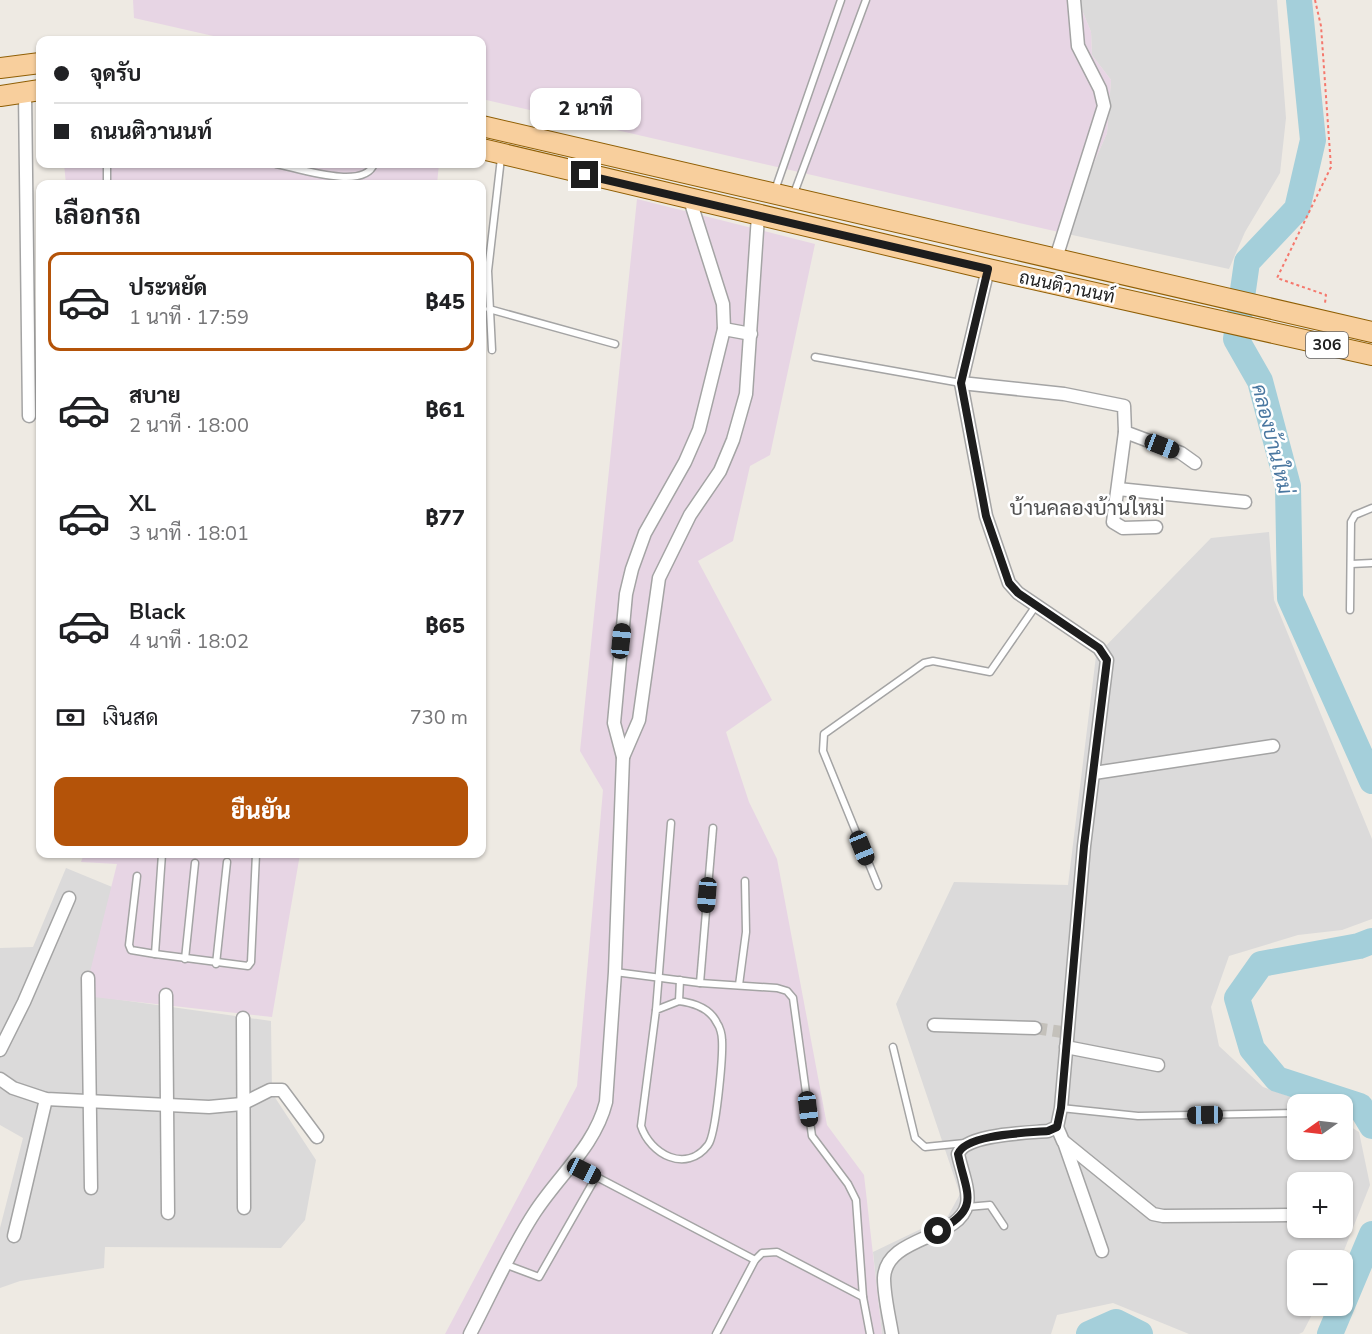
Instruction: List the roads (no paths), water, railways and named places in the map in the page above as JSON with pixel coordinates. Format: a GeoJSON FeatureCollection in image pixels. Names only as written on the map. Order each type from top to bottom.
{"type":"FeatureCollection","features":[{"type":"Feature","properties":{"kind":"main road"},"geometry":{"type":"LineString","coordinates":[[0,68],[36,64]]}},
{"type":"Feature","properties":{"kind":"main road"},"geometry":{"type":"LineString","coordinates":[[0,96],[33,91]]}},
{"type":"Feature","properties":{"kind":"main road","name":"ถนนติวานนท์"},"geometry":{"type":"LineString","coordinates":[[486,127],[1372,332]]}},
{"type":"Feature","properties":{"kind":"main road","name":"ถนนติวานนท์"},"geometry":{"type":"LineString","coordinates":[[486,151],[758,216],[1205,316],[1372,356]]}},
{"type":"Feature","properties":{"kind":"street"},"geometry":{"type":"LineString","coordinates":[[1056,258],[1104,106],[1100,88],[1078,46],[1074,0]]}},
{"type":"Feature","properties":{"kind":"street"},"geometry":{"type":"LineString","coordinates":[[29,416],[33,91]]}},
{"type":"Feature","properties":{"kind":"street"},"geometry":{"type":"LineString","coordinates":[[470,1334],[532,1215],[572,1164],[601,1121],[606,1102],[615,972],[623,757],[614,723],[626,594],[645,533],[685,462],[699,430],[724,329],[723,304],[690,200]]}},
{"type":"Feature","properties":{"kind":"street"},"geometry":{"type":"LineString","coordinates":[[623,757],[639,720],[659,578],[685,524],[720,471],[733,440],[746,394],[758,216]]}},
{"type":"Feature","properties":{"kind":"street"},"geometry":{"type":"LineString","coordinates":[[988,269],[961,383],[986,516],[1009,583],[1035,607],[1099,648],[1107,660],[1084,846],[1065,1032],[1061,1108],[1057,1127],[1102,1251]]}},
{"type":"Feature","properties":{"kind":"street"},"geometry":{"type":"LineString","coordinates":[[724,329],[751,334]]}},
{"type":"Feature","properties":{"kind":"street"},"geometry":{"type":"LineString","coordinates":[[961,383],[1064,394],[1124,406],[1125,432],[1113,515],[1116,525],[1156,527]]}},
{"type":"Feature","properties":{"kind":"street"},"geometry":{"type":"LineString","coordinates":[[1125,432],[1181,453],[1195,463]]}},
{"type":"Feature","properties":{"kind":"street"},"geometry":{"type":"LineString","coordinates":[[1118,489],[1245,502]]}},
{"type":"Feature","properties":{"kind":"street"},"geometry":{"type":"LineString","coordinates":[[1094,773],[1273,746]]}},
{"type":"Feature","properties":{"kind":"street"},"geometry":{"type":"LineString","coordinates":[[0,1050],[24,1002],[69,898]]}},
{"type":"Feature","properties":{"kind":"street"},"geometry":{"type":"LineString","coordinates":[[88,978],[91,1188]]}},
{"type":"Feature","properties":{"kind":"street"},"geometry":{"type":"LineString","coordinates":[[166,995],[168,1213]]}},
{"type":"Feature","properties":{"kind":"street"},"geometry":{"type":"LineString","coordinates":[[243,1018],[244,1208]]}},
{"type":"Feature","properties":{"kind":"street"},"geometry":{"type":"LineString","coordinates":[[934,1025],[1035,1028]]}},
{"type":"Feature","properties":{"kind":"street"},"geometry":{"type":"LineString","coordinates":[[1066,1047],[1158,1065]]}},
{"type":"Feature","properties":{"kind":"street"},"geometry":{"type":"LineString","coordinates":[[0,1079],[13,1088],[46,1098],[90,1103],[166,1106],[209,1107],[242,1104],[270,1090],[282,1089],[317,1137]]}},
{"type":"Feature","properties":{"kind":"street"},"geometry":{"type":"LineString","coordinates":[[14,1236],[46,1098]]}},
{"type":"Feature","properties":{"kind":"street"},"geometry":{"type":"LineString","coordinates":[[892,1334],[884,1277],[890,1261],[902,1250],[956,1222],[967,1207],[968,1199],[958,1154],[966,1143],[1048,1131],[1057,1127]]}},
{"type":"Feature","properties":{"kind":"street"},"geometry":{"type":"LineString","coordinates":[[1063,1141],[1153,1214],[1163,1216],[1287,1215]]}},
{"type":"Feature","properties":{"kind":"lane"},"geometry":{"type":"LineString","coordinates":[[783,196],[841,0]]}},
{"type":"Feature","properties":{"kind":"lane"},"geometry":{"type":"LineString","coordinates":[[783,196],[866,0]]}},
{"type":"Feature","properties":{"kind":"lane"},"geometry":{"type":"LineString","coordinates":[[492,350],[488,271],[502,154]]}},
{"type":"Feature","properties":{"kind":"lane"},"geometry":{"type":"LineString","coordinates":[[297,168],[349,178],[367,173],[371,168]]}},
{"type":"Feature","properties":{"kind":"lane"},"geometry":{"type":"LineString","coordinates":[[489,309],[615,344]]}},
{"type":"Feature","properties":{"kind":"lane"},"geometry":{"type":"LineString","coordinates":[[815,357],[961,383]]}},
{"type":"Feature","properties":{"kind":"lane"},"geometry":{"type":"LineString","coordinates":[[1350,610],[1353,518],[1372,508]]}},
{"type":"Feature","properties":{"kind":"lane"},"geometry":{"type":"LineString","coordinates":[[1351,564],[1372,563]]}},
{"type":"Feature","properties":{"kind":"lane"},"geometry":{"type":"LineString","coordinates":[[878,886],[823,751],[824,734],[924,663],[933,660],[990,672],[1035,607]]}},
{"type":"Feature","properties":{"kind":"lane"},"geometry":{"type":"LineString","coordinates":[[656,1010],[679,1001],[693,1003],[706,1010],[717,1021],[723,1038],[714,1127],[709,1144],[697,1155],[677,1159],[660,1154],[646,1140],[641,1125],[656,1010],[671,823]]}},
{"type":"Feature","properties":{"kind":"lane"},"geometry":{"type":"LineString","coordinates":[[700,983],[713,828]]}},
{"type":"Feature","properties":{"kind":"lane"},"geometry":{"type":"LineString","coordinates":[[155,954],[162,858]]}},
{"type":"Feature","properties":{"kind":"lane"},"geometry":{"type":"LineString","coordinates":[[137,876],[129,945],[131,950],[242,967],[251,962],[256,858]]}},
{"type":"Feature","properties":{"kind":"lane"},"geometry":{"type":"LineString","coordinates":[[216,964],[227,862]]}},
{"type":"Feature","properties":{"kind":"lane"},"geometry":{"type":"LineString","coordinates":[[185,959],[195,863]]}},
{"type":"Feature","properties":{"kind":"lane"},"geometry":{"type":"LineString","coordinates":[[739,985],[746,932],[745,881]]}},
{"type":"Feature","properties":{"kind":"lane"},"geometry":{"type":"LineString","coordinates":[[615,972],[700,983],[777,988],[787,991],[793,998],[813,1136],[849,1184],[856,1200],[863,1297],[870,1334]]}},
{"type":"Feature","properties":{"kind":"lane"},"geometry":{"type":"LineString","coordinates":[[679,1001],[680,980]]}},
{"type":"Feature","properties":{"kind":"lane"},"geometry":{"type":"LineString","coordinates":[[893,1047],[915,1138],[925,1147],[966,1143]]}},
{"type":"Feature","properties":{"kind":"lane"},"geometry":{"type":"LineString","coordinates":[[1061,1108],[1138,1116],[1287,1113]]}},
{"type":"Feature","properties":{"kind":"lane"},"geometry":{"type":"LineString","coordinates":[[572,1164],[755,1260]]}},
{"type":"Feature","properties":{"kind":"lane"},"geometry":{"type":"LineString","coordinates":[[507,1265],[539,1277],[596,1177]]}},
{"type":"Feature","properties":{"kind":"lane"},"geometry":{"type":"LineString","coordinates":[[967,1207],[990,1205],[1004,1226]]}},
{"type":"Feature","properties":{"kind":"lane"},"geometry":{"type":"LineString","coordinates":[[716,1334],[755,1260],[762,1253],[777,1252],[863,1297]]}},
{"type":"Feature","properties":{"kind":"waterway","name":"คลองบ้านใหม่"},"geometry":{"type":"LineString","coordinates":[[1299,0],[1313,140],[1297,209],[1247,262],[1236,339],[1260,381],[1288,486],[1290,598],[1372,781]]}},
{"type":"Feature","properties":{"kind":"waterway","name":"คลองบ้านใหม่"},"geometry":{"type":"LineString","coordinates":[[1372,941],[1359,946],[1261,964],[1237,998],[1252,1049],[1277,1079],[1360,1106],[1372,1126]]}},
{"type":"Feature","properties":{"kind":"waterway","name":"คลองบ้านใหม่"},"geometry":{"type":"LineString","coordinates":[[1330,1334],[1372,1234]]}},
{"type":"Feature","properties":{"kind":"waterway","name":"คลองบ้านใหม่"},"geometry":{"type":"LineString","coordinates":[[1089,1334],[1116,1322],[1140,1334]]}},
{"type":"Feature","properties":{"kind":"tunnel"},"geometry":{"type":"LineString","coordinates":[[1035,1028],[1062,1032]]}},
{"type":"Feature","properties":{"kind":"district","name":"บ้านคลองบ้านใหม่"},"geometry":{"type":"Point","coordinates":[1087,508]}}]}
